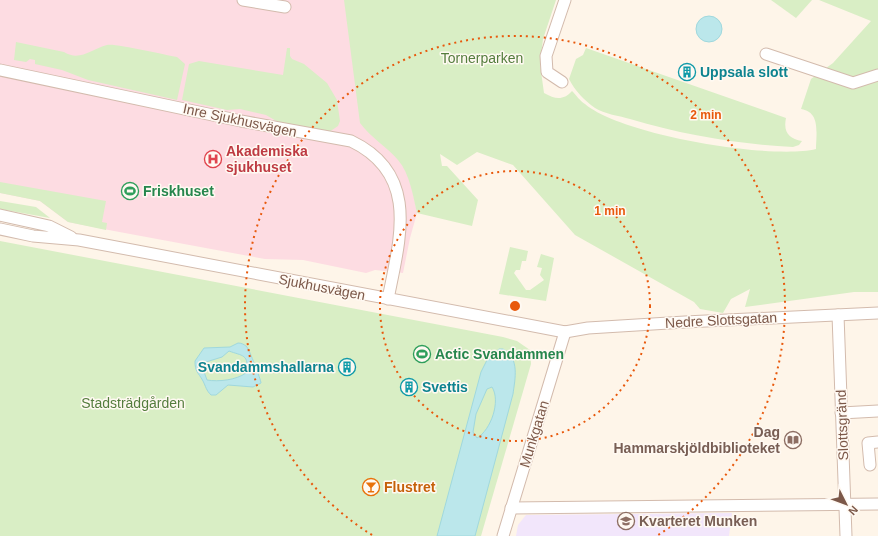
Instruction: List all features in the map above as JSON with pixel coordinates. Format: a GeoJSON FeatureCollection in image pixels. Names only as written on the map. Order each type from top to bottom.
{"type":"FeatureCollection","features":[{"type":"Feature","properties":{"kind":"street"},"geometry":{"type":"LineString","coordinates":[[244,0],[285,7]]}},
{"type":"Feature","properties":{"kind":"street"},"geometry":{"type":"LineString","coordinates":[[562,82],[547,72],[546,56],[565,0]]}},
{"type":"Feature","properties":{"kind":"street"},"geometry":{"type":"LineString","coordinates":[[766,54],[853,82],[878,76]]}},
{"type":"Feature","properties":{"kind":"street","name":"Inre Sjukhusvägen"},"geometry":{"type":"LineString","coordinates":[[0,70],[241,121],[351,142],[365,148],[376,157],[392,177],[400,207],[400,222],[388,299]]}},
{"type":"Feature","properties":{"kind":"street","name":"Sjukhusvägen"},"geometry":{"type":"LineString","coordinates":[[0,215],[49,226],[79,240]]}},
{"type":"Feature","properties":{"kind":"street","name":"Sjukhusvägen"},"geometry":{"type":"LineString","coordinates":[[0,229],[34,236],[79,240],[565,332]]}},
{"type":"Feature","properties":{"kind":"street","name":"Nedre Slottsgatan"},"geometry":{"type":"LineString","coordinates":[[565,332],[588,328],[878,312]]}},
{"type":"Feature","properties":{"kind":"street","name":"Slottsgränd"},"geometry":{"type":"LineString","coordinates":[[838,315],[846,536]]}},
{"type":"Feature","properties":{"kind":"street","name":"Munkgatan"},"geometry":{"type":"LineString","coordinates":[[503,536],[565,332]]}},
{"type":"Feature","properties":{"kind":"street"},"geometry":{"type":"LineString","coordinates":[[841,413],[878,411]]}},
{"type":"Feature","properties":{"kind":"street"},"geometry":{"type":"LineString","coordinates":[[870,465],[868,443],[878,442]]}},
{"type":"Feature","properties":{"kind":"street"},"geometry":{"type":"LineString","coordinates":[[511,508],[878,504]]}},
{"type":"Feature","properties":{"kind":"shaded area","name":"Akademiska sjukhuset"},"geometry":{"type":"Polygon","coordinates":[[[0,0],[376,0],[417,213],[403,273],[375,270],[366,273],[303,260],[265,259],[68,222],[40,201],[0,193],[0,0]]]}},
{"type":"Feature","properties":{"kind":"shaded area","name":"Kvarteret Munken"},"geometry":{"type":"Polygon","coordinates":[[[732,513],[729,536],[516,536],[518,525],[526,515],[732,513]]]}},
{"type":"Feature","properties":{"kind":"green space","name":"Tornerparken"},"geometry":{"type":"Polygon","coordinates":[[[344,0],[556,0],[543,39],[540,64],[544,93],[555,98],[562,98],[572,91],[583,103],[603,115],[630,126],[662,135],[733,148],[766,151],[795,151],[816,149],[817,131],[815,119],[812,114],[801,109],[811,79],[833,63],[871,21],[819,0],[878,0],[878,292],[854,292],[745,307],[750,289],[731,299],[723,313],[700,309],[694,302],[575,235],[513,165],[477,152],[457,165],[440,154],[442,166],[447,166],[478,200],[472,226],[417,213],[410,185],[402,166],[394,155],[360,123],[344,0]]]}},
{"type":"Feature","properties":{"kind":"green space"},"geometry":{"type":"Polygon","coordinates":[[[771,0],[812,0],[796,18],[771,0]]]}},
{"type":"Feature","properties":{"kind":"green space"},"geometry":{"type":"Polygon","coordinates":[[[16,42],[64,52],[75,56],[86,54],[107,45],[112,45],[130,47],[177,57],[185,64],[177,100],[88,80],[62,70],[35,64],[35,60],[30,59],[26,62],[14,60],[16,42]]]}},
{"type":"Feature","properties":{"kind":"green space"},"geometry":{"type":"Polygon","coordinates":[[[287,48],[290,48],[290,56],[292,59],[304,64],[327,83],[337,100],[340,121],[338,126],[329,132],[278,122],[266,115],[240,109],[227,110],[182,100],[189,64],[199,61],[283,75],[287,48]]]}},
{"type":"Feature","properties":{"kind":"green space"},"geometry":{"type":"Polygon","coordinates":[[[586,48],[786,118],[785,127],[790,137],[802,141],[799,145],[793,147],[731,141],[670,130],[603,112],[595,108],[580,95],[569,79],[576,59],[583,55],[586,48]]]}},
{"type":"Feature","properties":{"kind":"green space"},"geometry":{"type":"Polygon","coordinates":[[[0,182],[106,201],[102,222],[107,223],[106,230],[68,222],[40,201],[0,193],[0,182]]]}},
{"type":"Feature","properties":{"kind":"green space"},"geometry":{"type":"Polygon","coordinates":[[[0,201],[36,207],[50,218],[0,209],[0,201]]]}},
{"type":"Feature","properties":{"kind":"green space","name":"Stadsträdgården"},"geometry":{"type":"Polygon","coordinates":[[[0,241],[503,337],[517,341],[530,350],[531,364],[481,536],[0,536],[0,241]]]}},
{"type":"Feature","properties":{"kind":"green space"},"geometry":{"type":"Polygon","coordinates":[[[510,247],[528,251],[526,261],[522,261],[520,270],[516,270],[514,273],[526,290],[530,290],[544,280],[540,275],[542,268],[537,267],[541,254],[554,258],[546,301],[499,294],[510,247]]]}},
{"type":"Feature","properties":{"kind":"water"},"geometry":{"type":"Polygon","coordinates":[[[709,16],[718,20],[722,29],[718,38],[709,42],[700,38],[696,29],[700,20],[709,16]]]}},
{"type":"Feature","properties":{"kind":"water"},"geometry":{"type":"Polygon","coordinates":[[[238,343],[247,347],[261,383],[253,387],[228,385],[216,395],[211,395],[197,372],[195,361],[204,348],[230,347],[238,343]],[[229,351],[222,357],[206,362],[203,369],[207,380],[227,380],[246,373],[246,359],[241,355],[229,351]]]}},
{"type":"Feature","properties":{"kind":"water"},"geometry":{"type":"Polygon","coordinates":[[[499,349],[503,349],[512,358],[515,376],[513,394],[475,536],[437,536],[481,372],[487,360],[499,349]],[[492,387],[487,389],[476,414],[473,432],[477,438],[487,429],[493,415],[495,407],[495,393],[492,387]]]}},
{"type":"Feature","properties":{"kind":"place","name":"Uppsala slott"},"geometry":{"type":"Point","coordinates":[687,72]}},
{"type":"Feature","properties":{"kind":"place","name":"Akademiska sjukhuset"},"geometry":{"type":"Point","coordinates":[213,159]}},
{"type":"Feature","properties":{"kind":"place","name":"Friskhuset"},"geometry":{"type":"Point","coordinates":[130,191]}},
{"type":"Feature","properties":{"kind":"place","name":"Actic Svandammen"},"geometry":{"type":"Point","coordinates":[422,354]}},
{"type":"Feature","properties":{"kind":"place","name":"Svandammshallarna"},"geometry":{"type":"Point","coordinates":[347,367]}},
{"type":"Feature","properties":{"kind":"place","name":"Svettis"},"geometry":{"type":"Point","coordinates":[409,387]}},
{"type":"Feature","properties":{"kind":"place","name":"Dag Hammarskjöldbiblioteket"},"geometry":{"type":"Point","coordinates":[793,440]}},
{"type":"Feature","properties":{"kind":"place","name":"Flustret"},"geometry":{"type":"Point","coordinates":[371,487]}},
{"type":"Feature","properties":{"kind":"place","name":"Kvarteret Munken"},"geometry":{"type":"Point","coordinates":[626,521]}}]}
